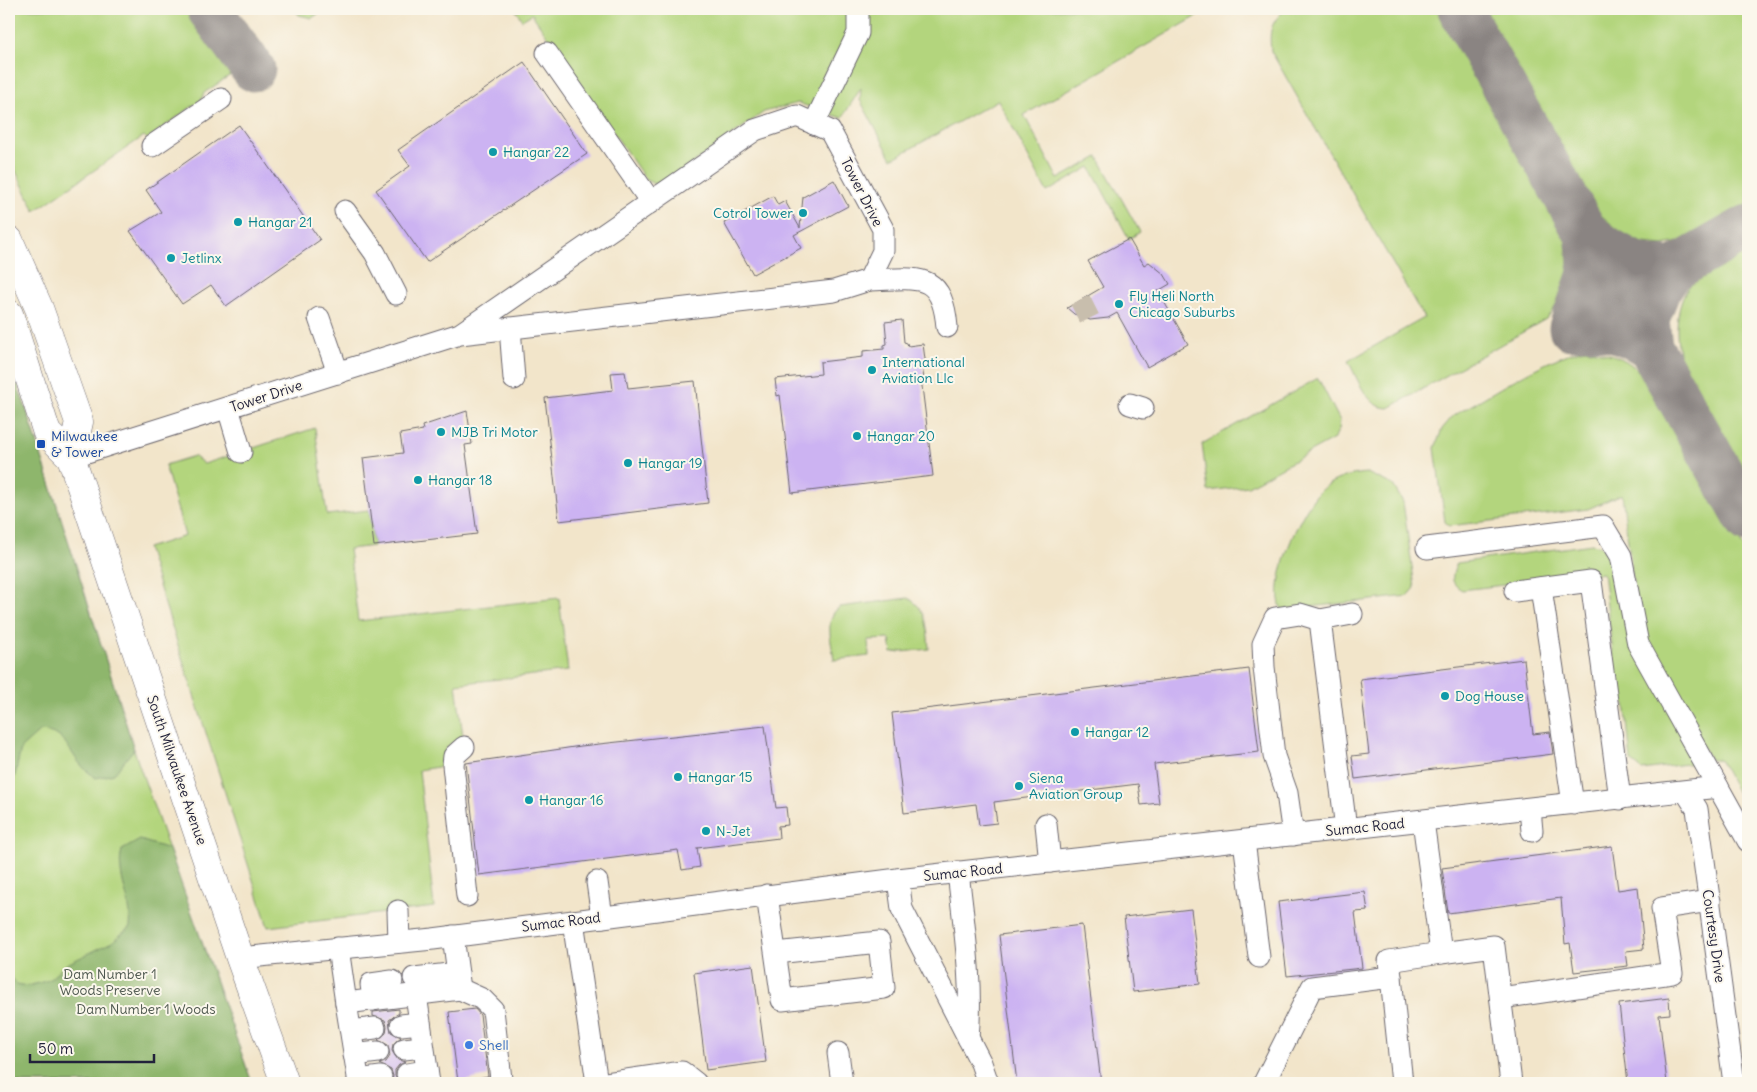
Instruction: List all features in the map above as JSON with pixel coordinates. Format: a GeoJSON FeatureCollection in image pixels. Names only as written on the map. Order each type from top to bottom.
{"type":"FeatureCollection","features":[{"type":"Feature","properties":{"kind":"main road"},"geometry":{"type":"LineString","coordinates":[[9,240],[39,308],[79,422],[71,457]]}},
{"type":"Feature","properties":{"kind":"main road","name":"South Milwaukee Avenue"},"geometry":{"type":"LineString","coordinates":[[9,314],[47,433],[71,457],[240,958],[285,1083]]}},
{"type":"Feature","properties":{"kind":"street"},"geometry":{"type":"LineString","coordinates":[[814,124],[858,33],[858,9]]}},
{"type":"Feature","properties":{"kind":"street"},"geometry":{"type":"LineString","coordinates":[[547,53],[651,202]]}},
{"type":"Feature","properties":{"kind":"street"},"geometry":{"type":"LineString","coordinates":[[152,146],[221,99]]}},
{"type":"Feature","properties":{"kind":"street","name":"Tower Drive"},"geometry":{"type":"LineString","coordinates":[[71,457],[460,334],[834,291],[868,280],[883,251],[883,229],[830,131],[797,116],[755,130],[460,334]]}},
{"type":"Feature","properties":{"kind":"street"},"geometry":{"type":"LineString","coordinates":[[345,211],[375,253],[396,294]]}},
{"type":"Feature","properties":{"kind":"street"},"geometry":{"type":"LineString","coordinates":[[868,280],[911,279],[927,281],[935,286],[940,296],[947,327]]}},
{"type":"Feature","properties":{"kind":"street"},"geometry":{"type":"LineString","coordinates":[[319,318],[338,373]]}},
{"type":"Feature","properties":{"kind":"street"},"geometry":{"type":"LineString","coordinates":[[510,328],[514,379]]}},
{"type":"Feature","properties":{"kind":"street"},"geometry":{"type":"LineString","coordinates":[[228,408],[241,452]]}},
{"type":"Feature","properties":{"kind":"street"},"geometry":{"type":"LineString","coordinates":[[1427,548],[1603,526],[1621,556],[1638,644],[1748,841]]}},
{"type":"Feature","properties":{"kind":"street"},"geometry":{"type":"LineString","coordinates":[[1515,591],[1591,581],[1620,799]]}},
{"type":"Feature","properties":{"kind":"street"},"geometry":{"type":"LineString","coordinates":[[1542,588],[1573,804]]}},
{"type":"Feature","properties":{"kind":"street"},"geometry":{"type":"LineString","coordinates":[[1293,835],[1287,793],[1274,756],[1263,644],[1275,618],[1300,614],[1320,620],[1352,614]]}},
{"type":"Feature","properties":{"kind":"street"},"geometry":{"type":"LineString","coordinates":[[1320,620],[1346,829]]}},
{"type":"Feature","properties":{"kind":"street"},"geometry":{"type":"LineString","coordinates":[[464,747],[454,756],[453,765],[467,896]]}},
{"type":"Feature","properties":{"kind":"street","name":"Sumac Road"},"geometry":{"type":"LineString","coordinates":[[240,958],[453,936],[958,872],[1718,787]]}},
{"type":"Feature","properties":{"kind":"street","name":"Courtesy Drive"},"geometry":{"type":"LineString","coordinates":[[1686,792],[1698,809],[1734,1083]]}},
{"type":"Feature","properties":{"kind":"street"},"geometry":{"type":"LineString","coordinates":[[1530,809],[1532,831]]}},
{"type":"Feature","properties":{"kind":"street"},"geometry":{"type":"LineString","coordinates":[[1423,821],[1441,953]]}},
{"type":"Feature","properties":{"kind":"street"},"geometry":{"type":"LineString","coordinates":[[1046,824],[1050,862]]}},
{"type":"Feature","properties":{"kind":"street"},"geometry":{"type":"LineString","coordinates":[[1244,841],[1259,957]]}},
{"type":"Feature","properties":{"kind":"street"},"geometry":{"type":"LineString","coordinates":[[958,872],[968,962],[970,1013],[968,1038]]}},
{"type":"Feature","properties":{"kind":"street"},"geometry":{"type":"LineString","coordinates":[[898,879],[902,909],[968,1038],[988,1083]]}},
{"type":"Feature","properties":{"kind":"street"},"geometry":{"type":"LineString","coordinates":[[597,882],[602,917]]}},
{"type":"Feature","properties":{"kind":"street"},"geometry":{"type":"LineString","coordinates":[[767,895],[782,1000],[884,988],[879,942],[776,953]]}},
{"type":"Feature","properties":{"kind":"street"},"geometry":{"type":"LineString","coordinates":[[1501,998],[1672,973],[1662,908],[1710,901]]}},
{"type":"Feature","properties":{"kind":"street"},"geometry":{"type":"LineString","coordinates":[[398,912],[398,942]]}},
{"type":"Feature","properties":{"kind":"street"},"geometry":{"type":"LineString","coordinates":[[573,921],[597,1083]]}},
{"type":"Feature","properties":{"kind":"street"},"geometry":{"type":"LineString","coordinates":[[453,936],[458,981]]}},
{"type":"Feature","properties":{"kind":"street"},"geometry":{"type":"LineString","coordinates":[[1402,1083],[1389,961],[1494,946],[1511,1083]]}},
{"type":"Feature","properties":{"kind":"street"},"geometry":{"type":"LineString","coordinates":[[338,948],[358,1081],[381,1077]]}},
{"type":"Feature","properties":{"kind":"street"},"geometry":{"type":"LineString","coordinates":[[1264,1083],[1312,987],[1391,977]]}},
{"type":"Feature","properties":{"kind":"street"},"geometry":{"type":"LineString","coordinates":[[373,1000],[371,984],[392,981]]}},
{"type":"Feature","properties":{"kind":"street"},"geometry":{"type":"LineString","coordinates":[[346,1003],[373,1000],[415,986],[458,981],[493,1010],[501,1079],[498,1083]]}},
{"type":"Feature","properties":{"kind":"street"},"geometry":{"type":"LineString","coordinates":[[415,986],[410,1024],[421,1076]]}},
{"type":"Feature","properties":{"kind":"street"},"geometry":{"type":"LineString","coordinates":[[351,1031],[375,1028]]}},
{"type":"Feature","properties":{"kind":"street"},"geometry":{"type":"LineString","coordinates":[[354,1056],[378,1052]]}},
{"type":"Feature","properties":{"kind":"street"},"geometry":{"type":"LineString","coordinates":[[838,1053],[842,1083]]}},
{"type":"Feature","properties":{"kind":"street"},"geometry":{"type":"LineString","coordinates":[[606,1083],[682,1072],[696,1083]]}},
{"type":"Feature","properties":{"kind":"green space"},"geometry":{"type":"Polygon","coordinates":[[[9,9],[191,9],[235,72],[204,93],[201,100],[147,139],[144,136],[35,211],[9,157],[9,9]]]}},
{"type":"Feature","properties":{"kind":"green space"},"geometry":{"type":"Polygon","coordinates":[[[294,9],[325,9],[312,18],[299,15],[294,9]]]}},
{"type":"Feature","properties":{"kind":"green space"},"geometry":{"type":"Polygon","coordinates":[[[515,9],[1210,9],[1024,115],[1058,179],[1098,157],[1140,232],[1129,239],[1090,167],[1047,192],[998,100],[892,159],[860,100],[861,88],[842,118],[798,103],[764,112],[665,183],[654,184],[646,180],[532,14],[522,20],[515,9]]]}},
{"type":"Feature","properties":{"kind":"green space"},"geometry":{"type":"Polygon","coordinates":[[[1286,9],[1439,9],[1560,222],[1569,249],[1570,273],[1567,284],[1555,307],[1546,319],[1389,408],[1381,407],[1369,398],[1348,361],[1424,318],[1271,51],[1270,38],[1272,28],[1286,9]]]}},
{"type":"Feature","properties":{"kind":"green space"},"geometry":{"type":"Polygon","coordinates":[[[1481,9],[1743,9],[1748,19],[1748,205],[1680,242],[1663,245],[1644,243],[1626,237],[1594,209],[1481,9]]]}},
{"type":"Feature","properties":{"kind":"green space"},"geometry":{"type":"Polygon","coordinates":[[[1748,247],[1748,483],[1681,363],[1677,327],[1681,303],[1692,283],[1712,266],[1748,247]]]}},
{"type":"Feature","properties":{"kind":"green space"},"geometry":{"type":"Polygon","coordinates":[[[1585,349],[1616,356],[1631,364],[1653,388],[1748,556],[1748,811],[1719,759],[1710,760],[1643,632],[1634,589],[1622,494],[1588,509],[1449,526],[1445,522],[1435,448],[1442,429],[1453,416],[1518,378],[1553,360],[1585,349]]]}},
{"type":"Feature","properties":{"kind":"green space","name":"Dam Number 1 Woods Preserve"},"geometry":{"type":"Polygon","coordinates":[[[9,361],[30,420],[138,762],[252,1083],[9,1083],[9,361]]]}},
{"type":"Feature","properties":{"kind":"green space"},"geometry":{"type":"Polygon","coordinates":[[[9,361],[30,420],[134,749],[114,774],[96,778],[83,767],[65,742],[49,732],[40,731],[21,748],[15,776],[9,790],[9,361]]]}},
{"type":"Feature","properties":{"kind":"green space"},"geometry":{"type":"Polygon","coordinates":[[[1318,378],[1340,421],[1339,429],[1334,439],[1248,486],[1208,491],[1202,444],[1318,378]]]}},
{"type":"Feature","properties":{"kind":"green space"},"geometry":{"type":"Polygon","coordinates":[[[315,428],[327,515],[369,510],[374,546],[349,549],[358,621],[559,598],[568,671],[456,684],[463,736],[445,751],[444,766],[419,770],[434,907],[268,927],[147,548],[185,536],[165,465],[194,456],[204,464],[315,428]]]}},
{"type":"Feature","properties":{"kind":"green space"},"geometry":{"type":"Polygon","coordinates":[[[1367,473],[1393,485],[1403,502],[1415,588],[1408,596],[1282,610],[1279,598],[1279,583],[1283,565],[1288,547],[1304,513],[1326,486],[1342,478],[1367,473]]]}},
{"type":"Feature","properties":{"kind":"green space"},"geometry":{"type":"Polygon","coordinates":[[[1592,544],[1601,546],[1609,555],[1694,763],[1642,770],[1631,761],[1625,702],[1619,702],[1603,573],[1462,590],[1453,582],[1457,563],[1592,544]]]}},
{"type":"Feature","properties":{"kind":"green space"},"geometry":{"type":"Polygon","coordinates":[[[908,598],[915,602],[923,613],[927,627],[929,649],[892,653],[890,639],[868,640],[869,656],[834,660],[830,624],[835,612],[840,607],[908,598]]]}},
{"type":"Feature","properties":{"kind":"green space","name":"Dam Number 1 Woods"},"geometry":{"type":"Polygon","coordinates":[[[140,840],[169,849],[252,1083],[9,1083],[9,974],[17,984],[28,986],[49,980],[65,965],[112,942],[130,927],[129,908],[120,859],[122,850],[140,840]]]}},
{"type":"Feature","properties":{"kind":"building","name":"Hangar 22"},"geometry":{"type":"Polygon","coordinates":[[[524,62],[587,154],[427,262],[376,190],[410,166],[398,150],[524,62]]]}},
{"type":"Feature","properties":{"kind":"building","name":"Hangar 21"},"geometry":{"type":"Polygon","coordinates":[[[239,125],[320,240],[226,306],[211,285],[182,304],[130,231],[161,212],[146,190],[239,125]]]}},
{"type":"Feature","properties":{"kind":"building"},"geometry":{"type":"Polygon","coordinates":[[[834,180],[848,206],[794,235],[801,248],[753,274],[724,223],[773,196],[778,205],[785,201],[800,228],[803,197],[834,180]]]}},
{"type":"Feature","properties":{"kind":"building","name":"Fly Heli North Chicago Suburbs"},"geometry":{"type":"Polygon","coordinates":[[[1129,239],[1144,265],[1149,262],[1164,274],[1170,284],[1158,291],[1188,344],[1147,367],[1117,313],[1108,318],[1090,320],[1074,314],[1067,308],[1103,287],[1088,261],[1129,239]]]}},
{"type":"Feature","properties":{"kind":"building","name":"Hangar 20"},"geometry":{"type":"Polygon","coordinates":[[[902,320],[904,342],[908,346],[923,344],[926,367],[922,367],[924,378],[921,378],[933,476],[792,493],[780,395],[777,396],[775,379],[821,374],[820,362],[863,357],[863,351],[884,349],[884,345],[887,344],[885,322],[902,320]]]}},
{"type":"Feature","properties":{"kind":"building","name":"Hangar 19"},"geometry":{"type":"Polygon","coordinates":[[[625,372],[628,388],[695,381],[708,503],[559,521],[545,398],[613,390],[611,373],[625,372]]]}},
{"type":"Feature","properties":{"kind":"building","name":"Hangar 18"},"geometry":{"type":"Polygon","coordinates":[[[467,411],[472,444],[465,445],[477,534],[374,546],[363,458],[403,453],[400,434],[423,430],[422,426],[467,411]]]}},
{"type":"Feature","properties":{"kind":"building","name":"Dog House"},"geometry":{"type":"Polygon","coordinates":[[[1524,659],[1533,734],[1550,732],[1553,754],[1355,779],[1352,756],[1369,754],[1360,679],[1524,659]]]}},
{"type":"Feature","properties":{"kind":"building","name":"Hangar 12"},"geometry":{"type":"Polygon","coordinates":[[[1249,669],[1259,752],[1154,764],[1159,803],[1141,805],[1138,784],[994,802],[997,823],[979,825],[976,804],[904,813],[892,713],[1249,669]]]}},
{"type":"Feature","properties":{"kind":"building"},"geometry":{"type":"Polygon","coordinates":[[[765,726],[776,808],[786,807],[788,825],[778,826],[779,838],[697,848],[700,867],[682,870],[678,850],[479,875],[466,763],[581,746],[765,726]]]}},
{"type":"Feature","properties":{"kind":"building"},"geometry":{"type":"Polygon","coordinates":[[[1612,846],[1618,890],[1638,887],[1644,949],[1626,951],[1628,966],[1574,972],[1570,943],[1565,944],[1561,898],[1448,913],[1442,868],[1612,846]]]}},
{"type":"Feature","properties":{"kind":"building"},"geometry":{"type":"Polygon","coordinates":[[[1365,892],[1368,911],[1355,912],[1362,968],[1287,976],[1278,902],[1365,892]]]}},
{"type":"Feature","properties":{"kind":"building"},"geometry":{"type":"Polygon","coordinates":[[[1191,909],[1200,984],[1133,992],[1124,917],[1191,909]]]}},
{"type":"Feature","properties":{"kind":"building"},"geometry":{"type":"Polygon","coordinates":[[[1082,925],[1101,1083],[1017,1083],[999,935],[1082,925]]]}},
{"type":"Feature","properties":{"kind":"building"},"geometry":{"type":"Polygon","coordinates":[[[753,965],[766,1062],[706,1070],[694,973],[753,965]]]}},
{"type":"Feature","properties":{"kind":"building"},"geometry":{"type":"Polygon","coordinates":[[[1669,998],[1670,1014],[1659,1015],[1667,1083],[1628,1083],[1619,1004],[1669,998]]]}},
{"type":"Feature","properties":{"kind":"building"},"geometry":{"type":"Polygon","coordinates":[[[399,1009],[399,1013],[389,1020],[391,1032],[401,1037],[393,1044],[392,1051],[398,1060],[405,1062],[395,1070],[395,1076],[399,1083],[392,1083],[393,1076],[391,1070],[379,1064],[386,1062],[390,1056],[388,1045],[378,1040],[386,1033],[387,1026],[385,1020],[373,1016],[373,1012],[399,1009]]]}},
{"type":"Feature","properties":{"kind":"building","name":"Shell"},"geometry":{"type":"Polygon","coordinates":[[[475,1009],[480,1015],[488,1076],[458,1082],[449,1012],[475,1009]]]}},
{"type":"Feature","properties":{"kind":"taxiway"},"geometry":{"type":"LineString","coordinates":[[209,9],[253,69]]}},
{"type":"Feature","properties":{"kind":"taxiway"},"geometry":{"type":"LineString","coordinates":[[1460,9],[1748,521]]}},
{"type":"Feature","properties":{"kind":"taxiway"},"geometry":{"type":"LineString","coordinates":[[1646,285],[1748,227]]}},
{"type":"Feature","properties":{"kind":"taxiway"},"geometry":{"type":"LineString","coordinates":[[1587,234],[1609,250],[1636,265],[1672,270],[1658,291],[1647,319],[1650,347],[1612,329],[1593,327],[1571,328],[1591,271],[1587,234]]}},
{"type":"Feature","properties":{"kind":"tunnel"},"geometry":{"type":"LineString","coordinates":[[1080,300],[1090,320]]}},
{"type":"Feature","properties":{"kind":"place","name":"Hangar 22"},"geometry":{"type":"Point","coordinates":[493,152]}},
{"type":"Feature","properties":{"kind":"place","name":"Cotrol Tower"},"geometry":{"type":"Point","coordinates":[803,213]}},
{"type":"Feature","properties":{"kind":"place","name":"Hangar 21"},"geometry":{"type":"Point","coordinates":[238,222]}},
{"type":"Feature","properties":{"kind":"place","name":"Jetlinx"},"geometry":{"type":"Point","coordinates":[171,258]}},
{"type":"Feature","properties":{"kind":"place","name":"Fly Heli North Chicago Suburbs"},"geometry":{"type":"Point","coordinates":[1119,304]}},
{"type":"Feature","properties":{"kind":"place","name":"International Aviation Llc"},"geometry":{"type":"Point","coordinates":[872,370]}},
{"type":"Feature","properties":{"kind":"place","name":"MJB Tri Motor"},"geometry":{"type":"Point","coordinates":[441,432]}},
{"type":"Feature","properties":{"kind":"place","name":"Hangar 20"},"geometry":{"type":"Point","coordinates":[857,436]}},
{"type":"Feature","properties":{"kind":"place","name":"Milwaukee & Tower"},"geometry":{"type":"Point","coordinates":[41,444]}},
{"type":"Feature","properties":{"kind":"place","name":"Hangar 19"},"geometry":{"type":"Point","coordinates":[628,463]}},
{"type":"Feature","properties":{"kind":"place","name":"Hangar 18"},"geometry":{"type":"Point","coordinates":[418,480]}},
{"type":"Feature","properties":{"kind":"place","name":"Dog House"},"geometry":{"type":"Point","coordinates":[1445,696]}},
{"type":"Feature","properties":{"kind":"place","name":"Hangar 12"},"geometry":{"type":"Point","coordinates":[1075,732]}},
{"type":"Feature","properties":{"kind":"place","name":"Hangar 15"},"geometry":{"type":"Point","coordinates":[678,777]}},
{"type":"Feature","properties":{"kind":"place","name":"Siena Aviation Group"},"geometry":{"type":"Point","coordinates":[1019,786]}},
{"type":"Feature","properties":{"kind":"place","name":"Hangar 16"},"geometry":{"type":"Point","coordinates":[529,800]}},
{"type":"Feature","properties":{"kind":"place","name":"N-Jet"},"geometry":{"type":"Point","coordinates":[706,831]}},
{"type":"Feature","properties":{"kind":"place","name":"Shell"},"geometry":{"type":"Point","coordinates":[469,1045]}}]}
